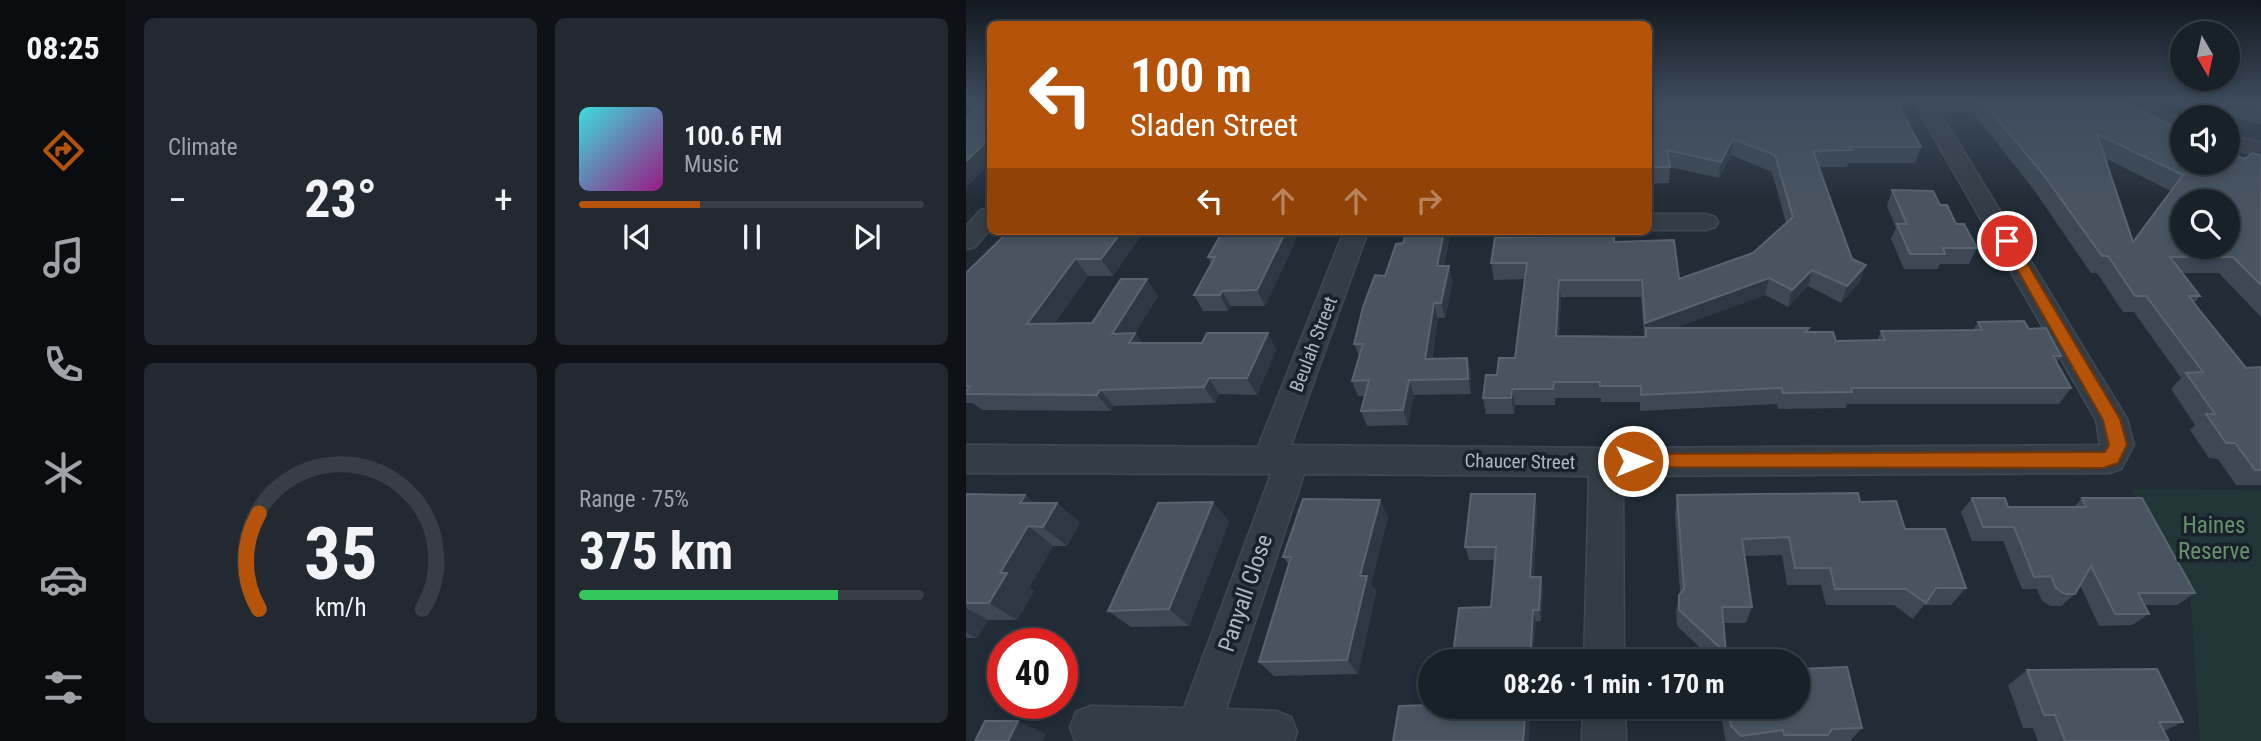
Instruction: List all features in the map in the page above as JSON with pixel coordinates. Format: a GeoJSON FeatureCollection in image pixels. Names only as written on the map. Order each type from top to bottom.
{"type":"FeatureCollection","features":[{"type":"Feature","properties":{"kind":"street","name":"Chaucer Street"},"geometry":{"type":"LineString","coordinates":[[966,459],[2103,461],[2114,455],[2118,439],[2111,419],[1943,136]]}},
{"type":"Feature","properties":{"kind":"street"},"geometry":{"type":"LineString","coordinates":[[2240,145],[2261,149]]}},
{"type":"Feature","properties":{"kind":"street"},"geometry":{"type":"LineString","coordinates":[[966,241],[987,218]]}},
{"type":"Feature","properties":{"kind":"street"},"geometry":{"type":"LineString","coordinates":[[1652,222],[1706,222]]}},
{"type":"Feature","properties":{"kind":"street","name":"Beulah Street"},"geometry":{"type":"LineString","coordinates":[[1282,458],[1355,235]]}},
{"type":"Feature","properties":{"kind":"street","name":"Panyall Close"},"geometry":{"type":"LineString","coordinates":[[1198,729],[1282,458]]}},
{"type":"Feature","properties":{"kind":"street"},"geometry":{"type":"LineString","coordinates":[[1604,649],[1606,462]]}},
{"type":"Feature","properties":{"kind":"street"},"geometry":{"type":"LineString","coordinates":[[1604,719],[1604,741]]}},
{"type":"Feature","properties":{"kind":"street"},"geometry":{"type":"LineString","coordinates":[[1091,727],[1276,732]]}},
{"type":"Feature","properties":{"kind":"green space","name":"Haines Reserve"},"geometry":{"type":"Polygon","coordinates":[[[2131,489],[2261,490],[2261,741],[2200,741],[2190,590],[2131,489]]]}},
{"type":"Feature","properties":{"kind":"building"},"geometry":{"type":"Polygon","coordinates":[[[966,136],[987,136],[987,141],[966,161],[966,136]]]}},
{"type":"Feature","properties":{"kind":"building"},"geometry":{"type":"Polygon","coordinates":[[[1652,136],[1915,136],[1921,147],[1850,147],[1852,150],[1813,151],[1852,259],[1866,265],[1847,286],[1812,270],[1792,290],[1769,278],[1645,323],[1642,280],[1559,280],[1556,336],[1646,337],[1646,328],[1809,328],[1805,332],[1833,332],[1836,341],[1885,340],[1881,331],[1982,330],[1978,322],[2024,321],[2029,329],[2046,328],[2061,356],[2053,356],[2071,388],[1851,388],[1852,392],[1783,393],[1782,388],[1641,395],[1641,386],[1600,386],[1600,382],[1554,382],[1553,389],[1512,389],[1511,398],[1483,398],[1486,375],[1497,375],[1499,358],[1515,358],[1527,263],[1491,263],[1495,238],[1614,235],[1614,242],[1674,240],[1679,279],[1753,253],[1793,217],[1775,155],[1733,139],[1721,162],[1667,150],[1670,167],[1652,167],[1652,136]]]}},
{"type":"Feature","properties":{"kind":"building"},"geometry":{"type":"Polygon","coordinates":[[[2011,136],[2098,136],[2133,242],[2170,192],[2170,259],[2200,296],[2189,296],[2246,368],[2261,367],[2261,470],[2255,470],[2235,443],[2226,443],[2206,414],[2215,414],[2186,373],[2203,372],[2146,296],[2135,296],[2108,256],[2102,256],[2043,174],[2011,136]]]}},
{"type":"Feature","properties":{"kind":"building"},"geometry":{"type":"Polygon","coordinates":[[[2100,136],[2170,136],[2170,169],[2100,136]]]}},
{"type":"Feature","properties":{"kind":"building"},"geometry":{"type":"Polygon","coordinates":[[[2253,153],[2261,156],[2261,285],[2235,259],[2240,259],[2240,189],[2173,189],[2183,175],[2240,175],[2240,157],[2244,159],[2253,153]]]}},
{"type":"Feature","properties":{"kind":"building"},"geometry":{"type":"Polygon","coordinates":[[[1892,190],[1933,191],[1940,205],[1947,205],[1956,224],[1964,224],[1977,248],[1943,248],[1945,254],[1910,254],[1897,224],[1907,224],[1892,190]]]}},
{"type":"Feature","properties":{"kind":"building"},"geometry":{"type":"Polygon","coordinates":[[[1005,235],[1119,235],[1101,259],[1075,259],[1027,324],[1092,323],[1121,279],[1147,279],[1112,334],[1135,333],[1129,343],[1202,343],[1207,333],[1268,333],[1247,378],[1209,378],[1204,387],[1100,390],[1097,395],[966,394],[970,386],[966,386],[966,273],[1005,235]]]}},
{"type":"Feature","properties":{"kind":"building"},"geometry":{"type":"Polygon","coordinates":[[[1221,235],[1284,235],[1257,290],[1194,295],[1215,257],[1208,257],[1221,235]]]}},
{"type":"Feature","properties":{"kind":"building"},"geometry":{"type":"Polygon","coordinates":[[[1406,235],[1443,235],[1437,266],[1449,266],[1441,303],[1434,303],[1425,359],[1467,358],[1468,379],[1409,380],[1403,410],[1361,411],[1369,380],[1352,381],[1363,344],[1354,344],[1363,307],[1375,275],[1385,276],[1396,244],[1403,243],[1406,235]]]}},
{"type":"Feature","properties":{"kind":"building"},"geometry":{"type":"Polygon","coordinates":[[[1858,493],[1860,502],[1896,501],[1905,529],[1945,529],[1966,588],[1936,588],[1926,603],[1906,589],[1835,589],[1830,568],[1795,568],[1789,537],[1742,539],[1752,607],[1722,607],[1726,649],[1722,649],[1679,610],[1679,595],[1684,589],[1677,495],[1858,493]]]}},
{"type":"Feature","properties":{"kind":"building"},"geometry":{"type":"Polygon","coordinates":[[[966,494],[1025,495],[1020,503],[1057,503],[1043,527],[1028,526],[1000,573],[1007,573],[989,603],[966,603],[966,494]]]}},
{"type":"Feature","properties":{"kind":"building"},"geometry":{"type":"Polygon","coordinates":[[[1471,494],[1535,494],[1530,577],[1541,577],[1539,610],[1533,610],[1531,649],[1454,649],[1459,608],[1491,607],[1496,547],[1465,547],[1471,494]]]}},
{"type":"Feature","properties":{"kind":"building"},"geometry":{"type":"Polygon","coordinates":[[[1972,498],[2005,498],[2008,507],[2086,507],[2082,498],[2142,498],[2195,593],[2138,593],[2149,614],[2115,614],[2091,566],[2075,594],[2065,594],[2056,588],[2051,576],[2034,577],[2014,527],[1983,527],[1972,498]]]}},
{"type":"Feature","properties":{"kind":"building"},"geometry":{"type":"Polygon","coordinates":[[[1303,499],[1380,500],[1360,576],[1367,576],[1347,660],[1259,662],[1291,557],[1283,557],[1303,499]]]}},
{"type":"Feature","properties":{"kind":"building"},"geometry":{"type":"Polygon","coordinates":[[[1213,502],[1169,609],[1108,611],[1158,503],[1213,502]]]}},
{"type":"Feature","properties":{"kind":"building"},"geometry":{"type":"Polygon","coordinates":[[[1847,667],[1862,728],[1832,729],[1828,735],[1784,735],[1783,730],[1741,736],[1731,726],[1730,719],[1810,719],[1810,668],[1847,667]]]}},
{"type":"Feature","properties":{"kind":"building"},"geometry":{"type":"Polygon","coordinates":[[[2157,669],[2183,722],[2159,722],[2169,741],[2065,741],[2055,715],[2044,715],[2027,670],[2157,669]]]}},
{"type":"Feature","properties":{"kind":"building"},"geometry":{"type":"Polygon","coordinates":[[[1418,705],[1418,719],[1525,719],[1523,741],[1393,741],[1399,706],[1418,705]]]}},
{"type":"Feature","properties":{"kind":"building"},"geometry":{"type":"Polygon","coordinates":[[[985,721],[1018,721],[1008,741],[975,741],[985,721]]]}},
{"type":"Feature","properties":{"kind":"route"},"geometry":{"type":"LineString","coordinates":[[1633,461],[2103,461],[2112,458],[2118,445],[2111,419],[2007,241]]}}]}
